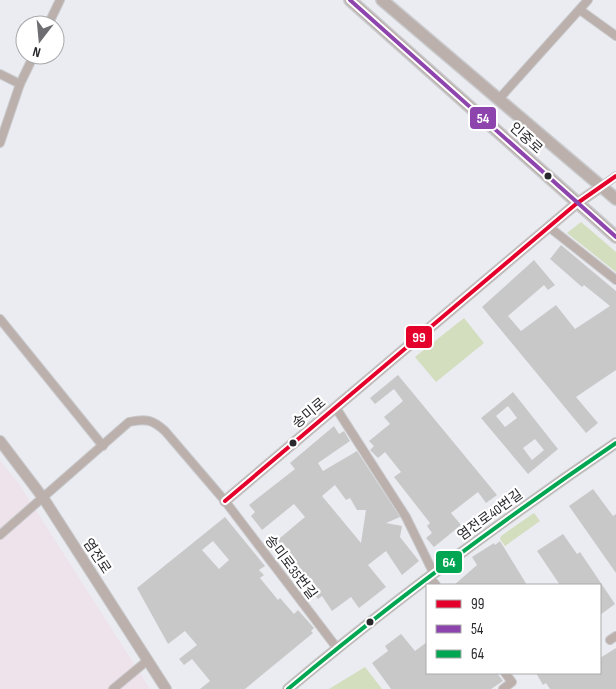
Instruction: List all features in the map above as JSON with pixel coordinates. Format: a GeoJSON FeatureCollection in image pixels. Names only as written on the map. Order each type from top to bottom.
{"type":"FeatureCollection","features":[{"type":"Feature","properties":{"kind":"main road","name":"인중로"},"geometry":{"type":"LineString","coordinates":[[350,0],[616,238]]}},
{"type":"Feature","properties":{"kind":"main road"},"geometry":{"type":"LineString","coordinates":[[382,0],[616,199]]}},
{"type":"Feature","properties":{"kind":"street"},"geometry":{"type":"LineString","coordinates":[[53,15],[60,0]]}},
{"type":"Feature","properties":{"kind":"street"},"geometry":{"type":"LineString","coordinates":[[498,100],[588,0]]}},
{"type":"Feature","properties":{"kind":"street"},"geometry":{"type":"LineString","coordinates":[[580,10],[616,36]]}},
{"type":"Feature","properties":{"kind":"street"},"geometry":{"type":"LineString","coordinates":[[0,143],[20,84],[29,65]]}},
{"type":"Feature","properties":{"kind":"street"},"geometry":{"type":"LineString","coordinates":[[0,74],[20,84]]}},
{"type":"Feature","properties":{"kind":"street"},"geometry":{"type":"LineString","coordinates":[[602,186],[616,176]]}},
{"type":"Feature","properties":{"kind":"street","name":"송미로"},"geometry":{"type":"LineString","coordinates":[[225,501],[548,227],[602,186]]}},
{"type":"Feature","properties":{"kind":"street"},"geometry":{"type":"LineString","coordinates":[[548,227],[616,280]]}},
{"type":"Feature","properties":{"kind":"street"},"geometry":{"type":"LineString","coordinates":[[0,319],[103,446]]}},
{"type":"Feature","properties":{"kind":"street"},"geometry":{"type":"LineString","coordinates":[[336,408],[406,517],[433,579]]}},
{"type":"Feature","properties":{"kind":"street"},"geometry":{"type":"LineString","coordinates":[[0,535],[44,499],[129,422],[143,419],[154,421],[166,431],[225,501]]}},
{"type":"Feature","properties":{"kind":"street","name":"염전로"},"geometry":{"type":"LineString","coordinates":[[0,441],[44,499],[166,689]]}},
{"type":"Feature","properties":{"kind":"street","name":"염전로40번길"},"geometry":{"type":"LineString","coordinates":[[433,579],[478,539],[616,442]]}},
{"type":"Feature","properties":{"kind":"street","name":"송미로35번길"},"geometry":{"type":"LineString","coordinates":[[225,501],[337,648]]}},
{"type":"Feature","properties":{"kind":"street","name":"염전로40번길"},"geometry":{"type":"LineString","coordinates":[[288,689],[337,648],[426,584]]}},
{"type":"Feature","properties":{"kind":"street"},"geometry":{"type":"LineString","coordinates":[[113,689],[148,660]]}},
{"type":"Feature","properties":{"kind":"street"},"geometry":{"type":"LineString","coordinates":[[503,689],[512,682],[506,674]]}},
{"type":"Feature","properties":{"kind":"shaded area"},"geometry":{"type":"Polygon","coordinates":[[[0,461],[19,484],[150,689],[0,689],[0,461]]]}},
{"type":"Feature","properties":{"kind":"green space"},"geometry":{"type":"Polygon","coordinates":[[[581,222],[616,252],[616,272],[567,233],[581,222]]]}},
{"type":"Feature","properties":{"kind":"green space"},"geometry":{"type":"Polygon","coordinates":[[[464,318],[484,343],[436,382],[415,357],[464,318]]]}},
{"type":"Feature","properties":{"kind":"green space"},"geometry":{"type":"Polygon","coordinates":[[[534,513],[540,521],[505,546],[500,539],[501,536],[534,513]]]}},
{"type":"Feature","properties":{"kind":"green space"},"geometry":{"type":"Polygon","coordinates":[[[365,667],[382,689],[329,689],[365,667]]]}},
{"type":"Feature","properties":{"kind":"building"},"geometry":{"type":"Polygon","coordinates":[[[561,245],[616,291],[616,370],[576,397],[598,423],[586,433],[482,307],[534,260],[555,285],[548,290],[544,285],[508,316],[521,331],[556,305],[575,329],[610,306],[584,285],[582,287],[550,259],[561,245]]]}},
{"type":"Feature","properties":{"kind":"building"},"geometry":{"type":"Polygon","coordinates":[[[398,375],[497,495],[486,503],[478,492],[451,513],[461,525],[434,547],[426,538],[432,533],[427,526],[430,523],[394,477],[401,472],[385,452],[378,458],[370,450],[374,446],[369,441],[390,424],[384,417],[403,401],[394,389],[375,404],[370,398],[398,375]]]}},
{"type":"Feature","properties":{"kind":"building"},"geometry":{"type":"Polygon","coordinates":[[[513,392],[558,449],[528,474],[481,418],[513,392]],[[508,406],[496,416],[505,427],[517,418],[508,406]],[[535,439],[523,448],[532,460],[544,450],[535,439]]]}},
{"type":"Feature","properties":{"kind":"building"},"geometry":{"type":"Polygon","coordinates":[[[334,426],[339,434],[344,431],[350,441],[318,463],[323,471],[357,451],[400,517],[386,523],[402,526],[400,537],[419,561],[402,575],[386,551],[368,565],[386,587],[359,608],[351,597],[332,611],[322,596],[318,599],[274,543],[305,517],[294,504],[262,530],[251,516],[255,512],[249,505],[295,469],[290,463],[334,426]],[[335,485],[322,496],[361,543],[366,510],[357,510],[350,498],[346,500],[335,485]]]}},
{"type":"Feature","properties":{"kind":"building"},"geometry":{"type":"Polygon","coordinates":[[[593,489],[613,516],[616,514],[616,573],[569,506],[593,489]]]}},
{"type":"Feature","properties":{"kind":"building"},"geometry":{"type":"Polygon","coordinates":[[[225,517],[265,566],[259,570],[264,575],[260,578],[278,600],[280,598],[294,614],[298,610],[314,628],[311,631],[313,633],[245,689],[200,689],[210,681],[192,659],[184,665],[179,659],[197,645],[185,631],[168,644],[137,588],[225,517]],[[213,541],[202,550],[219,569],[229,560],[213,541]]]}},
{"type":"Feature","properties":{"kind":"building"},"geometry":{"type":"Polygon","coordinates":[[[563,534],[577,554],[580,552],[615,604],[601,614],[601,584],[559,584],[537,551],[563,534]]]}},
{"type":"Feature","properties":{"kind":"building"},"geometry":{"type":"Polygon","coordinates":[[[500,541],[526,584],[455,584],[477,565],[472,557],[494,543],[495,545],[500,541]]]}},
{"type":"Feature","properties":{"kind":"building"},"geometry":{"type":"Polygon","coordinates":[[[401,634],[415,651],[426,643],[426,674],[498,674],[503,681],[491,689],[391,689],[372,663],[388,651],[385,646],[401,634]]]}},
{"type":"Feature","properties":{"kind":"building"},"geometry":{"type":"Polygon","coordinates":[[[616,648],[616,689],[550,689],[546,683],[543,685],[537,674],[601,674],[601,657],[616,648]]]}},
{"type":"Feature","properties":{"kind":"transit line","name":"54"},"geometry":{"type":"LineString","coordinates":[[350,0],[616,237]]}},
{"type":"Feature","properties":{"kind":"transit line","name":"99"},"geometry":{"type":"LineString","coordinates":[[225,501],[576,204],[616,176]]}},
{"type":"Feature","properties":{"kind":"transit line","name":"64"},"geometry":{"type":"LineString","coordinates":[[288,689],[449,562],[616,443]]}}]}
